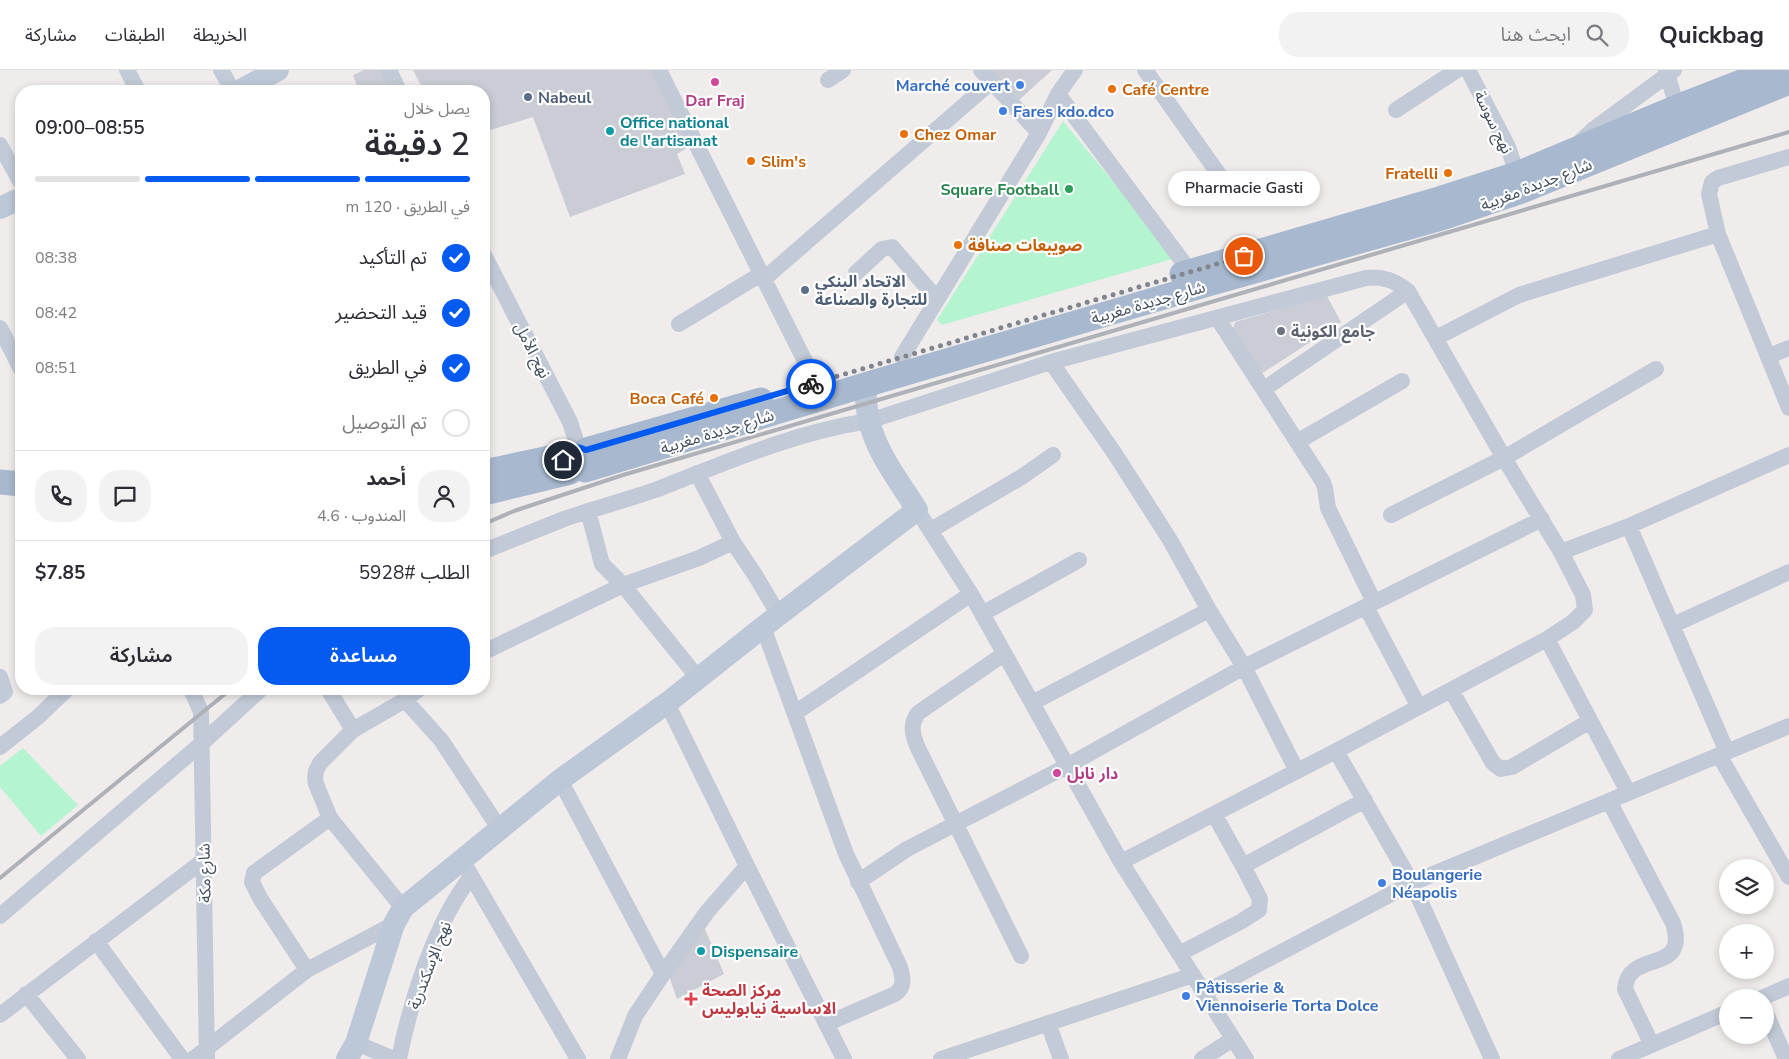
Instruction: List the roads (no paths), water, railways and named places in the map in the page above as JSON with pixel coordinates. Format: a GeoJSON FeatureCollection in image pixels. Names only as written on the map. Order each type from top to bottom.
{"type":"FeatureCollection","features":[{"type":"Feature","properties":{"kind":"main road"},"geometry":{"type":"LineString","coordinates":[[251,85],[278,70]]}},
{"type":"Feature","properties":{"kind":"main road","name":"شارع جديدة مغربية"},"geometry":{"type":"LineString","coordinates":[[577,459],[865,385],[1196,279],[1517,174],[1677,107],[1772,70]]}},
{"type":"Feature","properties":{"kind":"main road","name":"شارع جديدة مغربية"},"geometry":{"type":"LineString","coordinates":[[577,459],[902,357],[1196,279],[1445,217],[1513,194],[1789,82]]}},
{"type":"Feature","properties":{"kind":"main road"},"geometry":{"type":"LineString","coordinates":[[0,208],[15,201]]}},
{"type":"Feature","properties":{"kind":"main road"},"geometry":{"type":"LineString","coordinates":[[351,1051],[399,916],[466,869],[499,828],[560,780],[667,703],[917,510],[880,450],[869,421],[865,385]]}},
{"type":"Feature","properties":{"kind":"main road"},"geometry":{"type":"LineString","coordinates":[[490,471],[577,459]]}},
{"type":"Feature","properties":{"kind":"main road"},"geometry":{"type":"LineString","coordinates":[[490,491],[577,459]]}},
{"type":"Feature","properties":{"kind":"main road"},"geometry":{"type":"LineString","coordinates":[[0,469],[15,470]]}},
{"type":"Feature","properties":{"kind":"main road"},"geometry":{"type":"LineString","coordinates":[[0,482],[15,483]]}},
{"type":"Feature","properties":{"kind":"street"},"geometry":{"type":"LineString","coordinates":[[127,70],[135,85]]}},
{"type":"Feature","properties":{"kind":"street"},"geometry":{"type":"LineString","coordinates":[[221,70],[230,85]]}},
{"type":"Feature","properties":{"kind":"street"},"geometry":{"type":"LineString","coordinates":[[389,70],[394,85]]}},
{"type":"Feature","properties":{"kind":"street"},"geometry":{"type":"LineString","coordinates":[[659,70],[816,383]]}},
{"type":"Feature","properties":{"kind":"street"},"geometry":{"type":"LineString","coordinates":[[828,80],[843,70]]}},
{"type":"Feature","properties":{"kind":"street"},"geometry":{"type":"LineString","coordinates":[[902,357],[1039,133],[1058,94],[1075,70]]}},
{"type":"Feature","properties":{"kind":"street"},"geometry":{"type":"LineString","coordinates":[[1145,70],[1232,191]]}},
{"type":"Feature","properties":{"kind":"street"},"geometry":{"type":"LineString","coordinates":[[1396,110],[1457,70]]}},
{"type":"Feature","properties":{"kind":"street","name":"نهج سوسة"},"geometry":{"type":"LineString","coordinates":[[1468,70],[1508,147],[1517,174]]}},
{"type":"Feature","properties":{"kind":"street"},"geometry":{"type":"LineString","coordinates":[[1568,153],[1594,129],[1669,72],[1677,107]]}},
{"type":"Feature","properties":{"kind":"street"},"geometry":{"type":"LineString","coordinates":[[679,324],[762,277],[986,76],[1039,133]]}},
{"type":"Feature","properties":{"kind":"street"},"geometry":{"type":"LineString","coordinates":[[1058,94],[1196,279]]}},
{"type":"Feature","properties":{"kind":"street"},"geometry":{"type":"LineString","coordinates":[[0,144],[15,173]]}},
{"type":"Feature","properties":{"kind":"street"},"geometry":{"type":"LineString","coordinates":[[1789,157],[1726,174],[1712,182],[1709,194],[1718,234],[1789,408]]}},
{"type":"Feature","properties":{"kind":"street"},"geometry":{"type":"LineString","coordinates":[[1436,338],[1519,295],[1718,234]]}},
{"type":"Feature","properties":{"kind":"street"},"geometry":{"type":"LineString","coordinates":[[856,273],[882,248],[892,247],[937,299]]}},
{"type":"Feature","properties":{"kind":"street","name":"نهج الأمل"},"geometry":{"type":"LineString","coordinates":[[490,266],[570,422],[577,459]]}},
{"type":"Feature","properties":{"kind":"street"},"geometry":{"type":"LineString","coordinates":[[490,549],[564,519],[655,490],[757,449],[792,438],[842,425],[869,421],[1051,362],[1366,278],[1385,278],[1396,282],[1408,291],[1504,458],[1542,519],[1582,595],[1585,610],[1573,622],[1547,639],[1121,862]]}},
{"type":"Feature","properties":{"kind":"street"},"geometry":{"type":"LineString","coordinates":[[1264,389],[1408,291]]}},
{"type":"Feature","properties":{"kind":"street"},"geometry":{"type":"LineString","coordinates":[[1218,319],[1323,482],[1328,508],[1370,605],[1419,707]]}},
{"type":"Feature","properties":{"kind":"street"},"geometry":{"type":"LineString","coordinates":[[0,328],[15,357]]}},
{"type":"Feature","properties":{"kind":"street"},"geometry":{"type":"LineString","coordinates":[[1769,356],[1789,348]]}},
{"type":"Feature","properties":{"kind":"street"},"geometry":{"type":"LineString","coordinates":[[1051,362],[1115,454],[1170,540],[1209,610],[1244,667],[1298,771]]}},
{"type":"Feature","properties":{"kind":"street"},"geometry":{"type":"LineString","coordinates":[[1391,516],[1504,458],[1656,369]]}},
{"type":"Feature","properties":{"kind":"street"},"geometry":{"type":"LineString","coordinates":[[1298,442],[1402,381]]}},
{"type":"Feature","properties":{"kind":"street"},"geometry":{"type":"LineString","coordinates":[[931,530],[1023,476],[1053,455]]}},
{"type":"Feature","properties":{"kind":"street"},"geometry":{"type":"LineString","coordinates":[[1560,552],[1629,526],[1789,455]]}},
{"type":"Feature","properties":{"kind":"street"},"geometry":{"type":"LineString","coordinates":[[697,473],[733,542],[755,575],[771,621],[795,713],[846,854],[900,967],[903,979],[902,986],[895,994],[826,1024]]}},
{"type":"Feature","properties":{"kind":"street"},"geometry":{"type":"LineString","coordinates":[[917,510],[971,594],[1121,862],[1246,1059]]}},
{"type":"Feature","properties":{"kind":"street"},"geometry":{"type":"LineString","coordinates":[[588,511],[602,564],[623,585],[698,678]]}},
{"type":"Feature","properties":{"kind":"street"},"geometry":{"type":"LineString","coordinates":[[858,882],[907,849],[1067,766],[1244,667],[1542,519]]}},
{"type":"Feature","properties":{"kind":"street"},"geometry":{"type":"LineString","coordinates":[[1629,526],[1672,625],[1723,753],[1789,877]]}},
{"type":"Feature","properties":{"kind":"street"},"geometry":{"type":"LineString","coordinates":[[490,649],[623,585],[699,558],[733,542]]}},
{"type":"Feature","properties":{"kind":"street"},"geometry":{"type":"LineString","coordinates":[[982,614],[1079,560]]}},
{"type":"Feature","properties":{"kind":"street"},"geometry":{"type":"LineString","coordinates":[[1672,625],[1789,572]]}},
{"type":"Feature","properties":{"kind":"street"},"geometry":{"type":"LineString","coordinates":[[795,713],[971,594]]}},
{"type":"Feature","properties":{"kind":"street"},"geometry":{"type":"LineString","coordinates":[[1032,703],[1209,610]]}},
{"type":"Feature","properties":{"kind":"street"},"geometry":{"type":"LineString","coordinates":[[1547,639],[1628,792]]}},
{"type":"Feature","properties":{"kind":"street"},"geometry":{"type":"LineString","coordinates":[[1004,654],[918,713],[912,725],[912,732],[917,746],[1021,956]]}},
{"type":"Feature","properties":{"kind":"street"},"geometry":{"type":"LineString","coordinates":[[0,678],[4,692],[0,696]]}},
{"type":"Feature","properties":{"kind":"street"},"geometry":{"type":"LineString","coordinates":[[1451,690],[1493,763],[1501,769],[1512,767],[1590,721]]}},
{"type":"Feature","properties":{"kind":"street"},"geometry":{"type":"LineString","coordinates":[[0,747],[38,717],[61,695]]}},
{"type":"Feature","properties":{"kind":"street","name":"شارع مكة"},"geometry":{"type":"LineString","coordinates":[[193,695],[200,712],[204,860],[202,1056]]}},
{"type":"Feature","properties":{"kind":"street"},"geometry":{"type":"LineString","coordinates":[[0,916],[201,744],[254,695]]}},
{"type":"Feature","properties":{"kind":"street"},"geometry":{"type":"LineString","coordinates":[[332,695],[353,730]]}},
{"type":"Feature","properties":{"kind":"street"},"geometry":{"type":"LineString","coordinates":[[202,1056],[307,970],[399,916],[330,818],[316,784],[316,771],[320,763],[353,730],[411,695]]}},
{"type":"Feature","properties":{"kind":"street"},"geometry":{"type":"LineString","coordinates":[[404,700],[441,740],[499,828]]}},
{"type":"Feature","properties":{"kind":"street"},"geometry":{"type":"LineString","coordinates":[[667,703],[844,1059]]}},
{"type":"Feature","properties":{"kind":"street"},"geometry":{"type":"LineString","coordinates":[[1204,993],[1412,884],[1789,726]]}},
{"type":"Feature","properties":{"kind":"street"},"geometry":{"type":"LineString","coordinates":[[1336,751],[1412,884],[1492,1059]]}},
{"type":"Feature","properties":{"kind":"street"},"geometry":{"type":"LineString","coordinates":[[560,780],[663,974]]}},
{"type":"Feature","properties":{"kind":"street"},"geometry":{"type":"LineString","coordinates":[[1243,866],[1365,800]]}},
{"type":"Feature","properties":{"kind":"street"},"geometry":{"type":"LineString","coordinates":[[1609,801],[1673,923],[1678,940],[1676,949],[1671,954],[1634,970],[1625,982],[1625,989],[1652,1045]]}},
{"type":"Feature","properties":{"kind":"street"},"geometry":{"type":"LineString","coordinates":[[1179,954],[1252,916],[1259,910],[1260,899],[1214,814]]}},
{"type":"Feature","properties":{"kind":"street"},"geometry":{"type":"LineString","coordinates":[[307,970],[260,898],[252,878],[254,873],[330,818]]}},
{"type":"Feature","properties":{"kind":"street"},"geometry":{"type":"LineString","coordinates":[[0,1015],[204,860]]}},
{"type":"Feature","properties":{"kind":"street"},"geometry":{"type":"LineString","coordinates":[[618,1059],[635,1016],[663,974],[707,912],[747,866]]}},
{"type":"Feature","properties":{"kind":"street"},"geometry":{"type":"LineString","coordinates":[[466,869],[578,1059]]}},
{"type":"Feature","properties":{"kind":"street","name":"نهج الإسكندرية"},"geometry":{"type":"LineString","coordinates":[[399,1059],[404,1031],[421,978],[457,895],[466,869]]}},
{"type":"Feature","properties":{"kind":"street"},"geometry":{"type":"LineString","coordinates":[[96,941],[182,1059]]}},
{"type":"Feature","properties":{"kind":"street"},"geometry":{"type":"LineString","coordinates":[[941,1059],[1193,975]]}},
{"type":"Feature","properties":{"kind":"street"},"geometry":{"type":"LineString","coordinates":[[1774,993],[1789,986]]}},
{"type":"Feature","properties":{"kind":"street"},"geometry":{"type":"LineString","coordinates":[[26,994],[78,1059]]}},
{"type":"Feature","properties":{"kind":"street"},"geometry":{"type":"LineString","coordinates":[[1619,1059],[1719,1016]]}},
{"type":"Feature","properties":{"kind":"street"},"geometry":{"type":"LineString","coordinates":[[1048,1023],[1061,1059]]}},
{"type":"Feature","properties":{"kind":"street"},"geometry":{"type":"LineString","coordinates":[[1774,1031],[1786,1059]]}},
{"type":"Feature","properties":{"kind":"street"},"geometry":{"type":"LineString","coordinates":[[1202,1059],[1233,1039]]}},
{"type":"Feature","properties":{"kind":"street"},"geometry":{"type":"LineString","coordinates":[[351,1051],[394,1059]]}},
{"type":"Feature","properties":{"kind":"railway"},"geometry":{"type":"LineString","coordinates":[[490,521],[514,511],[623,475],[1789,132]]}},
{"type":"Feature","properties":{"kind":"railway"},"geometry":{"type":"LineString","coordinates":[[0,878],[224,695]]}},
{"type":"Feature","properties":{"kind":"place","name":"Dar Fraj"},"geometry":{"type":"Point","coordinates":[715,82]}},
{"type":"Feature","properties":{"kind":"place","name":"Marché couvert"},"geometry":{"type":"Point","coordinates":[1020,85]}},
{"type":"Feature","properties":{"kind":"place","name":"Café Centre"},"geometry":{"type":"Point","coordinates":[1112,89]}},
{"type":"Feature","properties":{"kind":"place","name":"Nabeul"},"geometry":{"type":"Point","coordinates":[528,97]}},
{"type":"Feature","properties":{"kind":"place","name":"Fares kdo.dco"},"geometry":{"type":"Point","coordinates":[1003,111]}},
{"type":"Feature","properties":{"kind":"place","name":"Office national de l'artisanat"},"geometry":{"type":"Point","coordinates":[610,131]}},
{"type":"Feature","properties":{"kind":"place","name":"Chez Omar"},"geometry":{"type":"Point","coordinates":[904,134]}},
{"type":"Feature","properties":{"kind":"place","name":"Slim's"},"geometry":{"type":"Point","coordinates":[751,161]}},
{"type":"Feature","properties":{"kind":"place","name":"Fratelli"},"geometry":{"type":"Point","coordinates":[1448,173]}},
{"type":"Feature","properties":{"kind":"place","name":"Square Football"},"geometry":{"type":"Point","coordinates":[1069,189]}},
{"type":"Feature","properties":{"kind":"place","name":"صويبعات صنافة"},"geometry":{"type":"Point","coordinates":[958,245]}},
{"type":"Feature","properties":{"kind":"place","name":"Pharmacie Gasti"},"geometry":{"type":"Point","coordinates":[1244,256]}},
{"type":"Feature","properties":{"kind":"place","name":"الاتحاد البنكي للتجارة والصناعة"},"geometry":{"type":"Point","coordinates":[805,290]}},
{"type":"Feature","properties":{"kind":"place","name":"جامع الكونية"},"geometry":{"type":"Point","coordinates":[1281,331]}},
{"type":"Feature","properties":{"kind":"place","name":"Boca Café"},"geometry":{"type":"Point","coordinates":[714,398]}},
{"type":"Feature","properties":{"kind":"place","name":"دار نابل"},"geometry":{"type":"Point","coordinates":[1057,773]}},
{"type":"Feature","properties":{"kind":"place","name":"Boulangerie Néapolis"},"geometry":{"type":"Point","coordinates":[1382,883]}},
{"type":"Feature","properties":{"kind":"place","name":"Dispensaire"},"geometry":{"type":"Point","coordinates":[701,951]}},
{"type":"Feature","properties":{"kind":"place","name":"Pâtisserie & Viennoiserie Torta Dolce"},"geometry":{"type":"Point","coordinates":[1186,996]}},
{"type":"Feature","properties":{"kind":"place","name":"مركز الصحة الاساسية نيابوليس"},"geometry":{"type":"Point","coordinates":[691,999]}}]}
